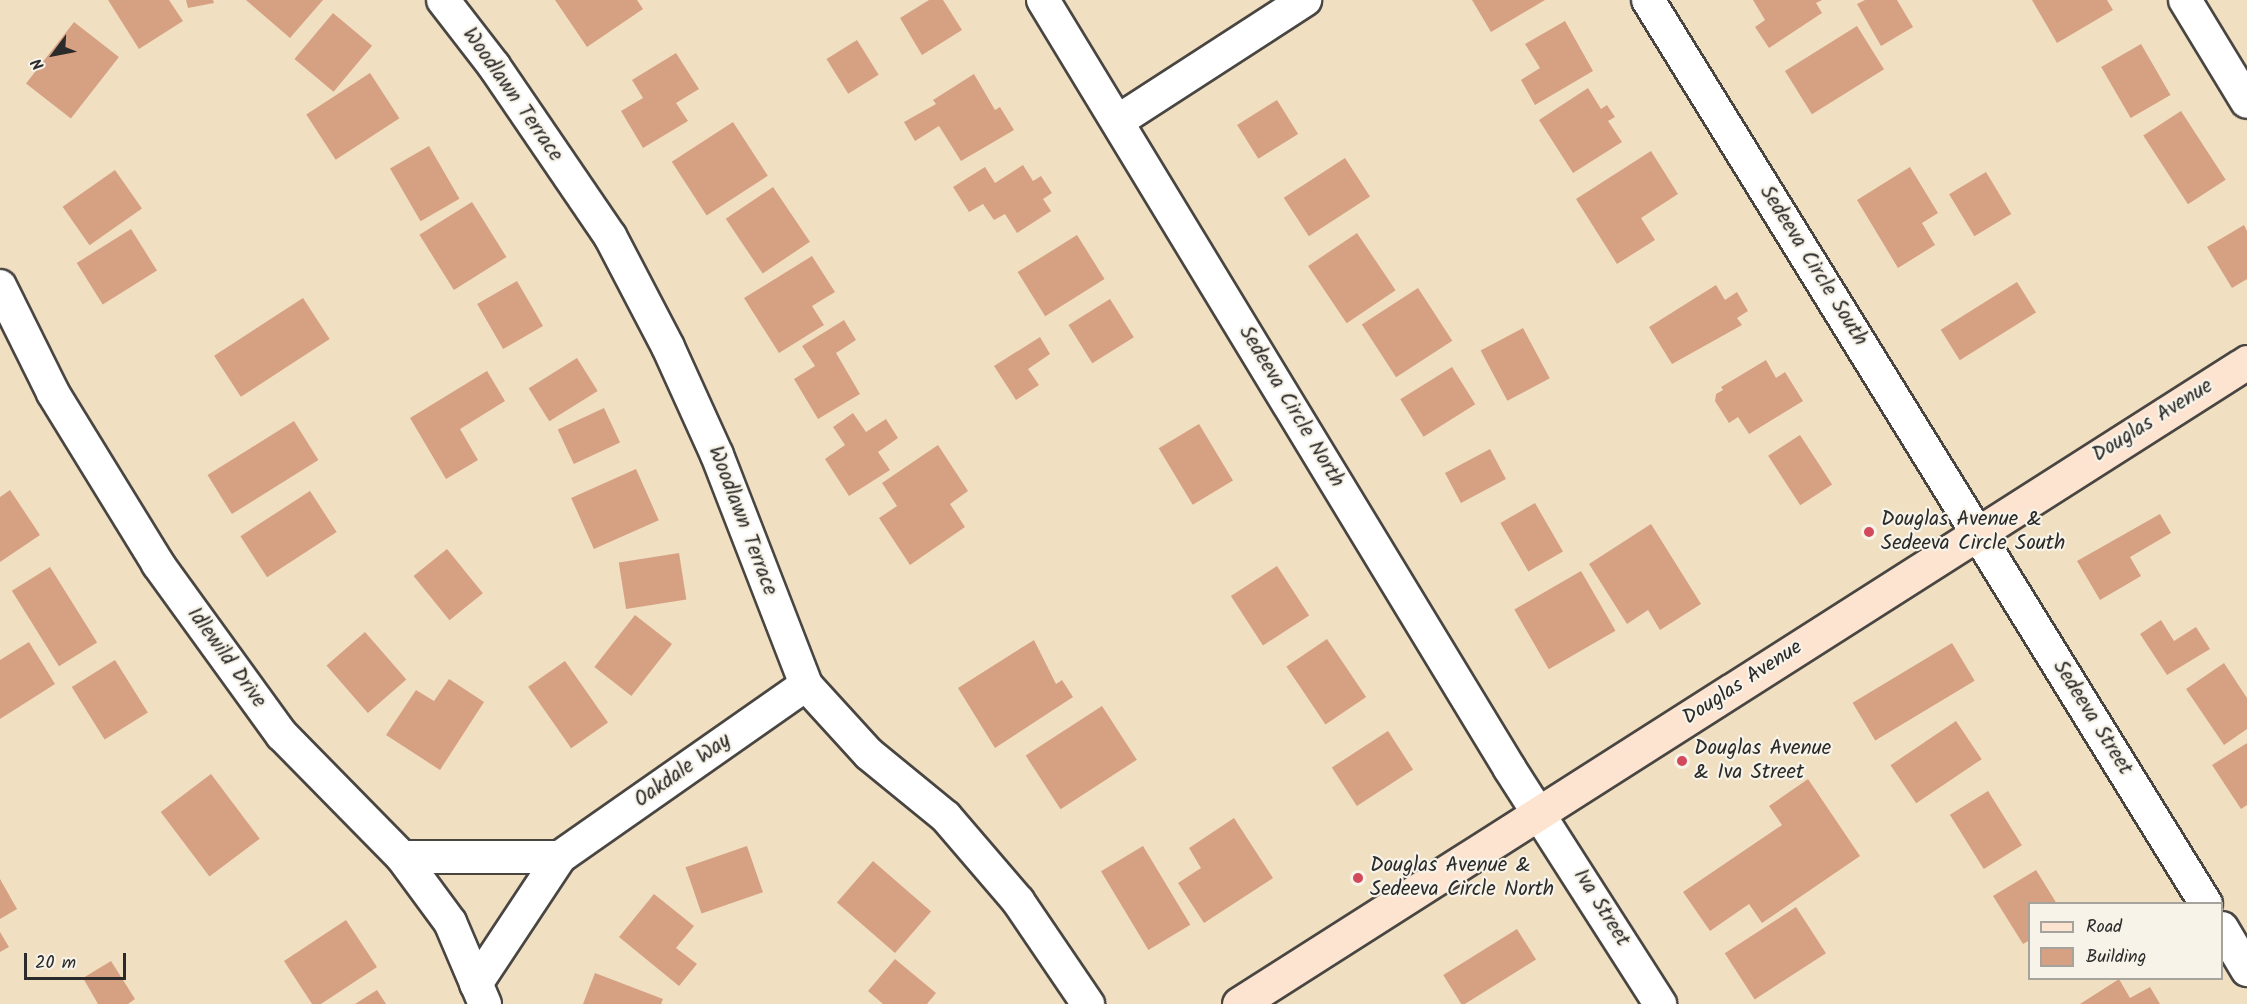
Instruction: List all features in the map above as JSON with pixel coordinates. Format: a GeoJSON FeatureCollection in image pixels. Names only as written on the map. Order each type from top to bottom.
{"type":"FeatureCollection","features":[{"type":"Feature","properties":{"kind":"street","name":"Woodlawn Terrace"},"geometry":{"type":"LineString","coordinates":[[442,0],[494,66],[610,236],[668,347],[717,455],[806,685],[869,754],[946,817],[1018,901],[1088,1004]]}},
{"type":"Feature","properties":{"kind":"street","name":"Sedeeva Circle North"},"geometry":{"type":"LineString","coordinates":[[1043,0],[1539,813]]}},
{"type":"Feature","properties":{"kind":"street"},"geometry":{"type":"LineString","coordinates":[[1118,121],[1305,0]]}},
{"type":"Feature","properties":{"kind":"street","name":"Sedeeva Circle South"},"geometry":{"type":"LineString","coordinates":[[1648,0],[1977,532]]}},
{"type":"Feature","properties":{"kind":"street"},"geometry":{"type":"LineString","coordinates":[[2185,0],[2247,102]]}},
{"type":"Feature","properties":{"kind":"street","name":"Idlewild Drive"},"geometry":{"type":"LineString","coordinates":[[0,286],[53,393],[158,564],[282,735],[402,857],[450,922],[481,994]]}},
{"type":"Feature","properties":{"kind":"street","name":"Douglas Avenue"},"geometry":{"type":"LineString","coordinates":[[1239,1004],[2247,362]]}},
{"type":"Feature","properties":{"kind":"street","name":"Sedeeva Street"},"geometry":{"type":"LineString","coordinates":[[1977,532],[2205,902]]}},
{"type":"Feature","properties":{"kind":"street","name":"Oakdale Way"},"geometry":{"type":"LineString","coordinates":[[481,994],[560,857],[806,685]]}},
{"type":"Feature","properties":{"kind":"street","name":"Iva Street"},"geometry":{"type":"LineString","coordinates":[[1539,813],[1660,1004]]}},
{"type":"Feature","properties":{"kind":"street"},"geometry":{"type":"LineString","coordinates":[[402,857],[560,857]]}},
{"type":"Feature","properties":{"kind":"street"},"geometry":{"type":"LineString","coordinates":[[2223,930],[2247,970]]}},
{"type":"Feature","properties":{"kind":"building"},"geometry":{"type":"Polygon","coordinates":[[[108,0],[169,0],[183,21],[139,49],[108,0]]]}},
{"type":"Feature","properties":{"kind":"building"},"geometry":{"type":"Polygon","coordinates":[[[186,0],[213,0],[214,3],[188,8],[186,0]]]}},
{"type":"Feature","properties":{"kind":"building"},"geometry":{"type":"Polygon","coordinates":[[[246,0],[323,0],[290,38],[246,0]]]}},
{"type":"Feature","properties":{"kind":"building"},"geometry":{"type":"Polygon","coordinates":[[[555,0],[637,0],[643,9],[587,47],[555,0]]]}},
{"type":"Feature","properties":{"kind":"building"},"geometry":{"type":"Polygon","coordinates":[[[929,0],[943,0],[962,30],[922,55],[900,18],[929,0]]]}},
{"type":"Feature","properties":{"kind":"building"},"geometry":{"type":"Polygon","coordinates":[[[1472,0],[1545,0],[1491,32],[1472,0]]]}},
{"type":"Feature","properties":{"kind":"building"},"geometry":{"type":"Polygon","coordinates":[[[1753,0],[1822,0],[1816,3],[1822,13],[1769,48],[1755,27],[1765,20],[1753,0]]]}},
{"type":"Feature","properties":{"kind":"building"},"geometry":{"type":"Polygon","coordinates":[[[1865,0],[1897,0],[1913,27],[1881,46],[1857,4],[1865,0]]]}},
{"type":"Feature","properties":{"kind":"building"},"geometry":{"type":"Polygon","coordinates":[[[2032,0],[2107,0],[2113,10],[2057,43],[2032,0]]]}},
{"type":"Feature","properties":{"kind":"building"},"geometry":{"type":"Polygon","coordinates":[[[333,13],[372,46],[334,92],[294,59],[333,13]]]}},
{"type":"Feature","properties":{"kind":"building"},"geometry":{"type":"Polygon","coordinates":[[[1565,21],[1593,71],[1535,105],[1521,80],[1540,68],[1525,44],[1565,21]]]}},
{"type":"Feature","properties":{"kind":"building"},"geometry":{"type":"Polygon","coordinates":[[[74,22],[119,57],[71,119],[26,83],[74,22]]]}},
{"type":"Feature","properties":{"kind":"building"},"geometry":{"type":"Polygon","coordinates":[[[1857,26],[1884,69],[1812,114],[1785,71],[1857,26]]]}},
{"type":"Feature","properties":{"kind":"building"},"geometry":{"type":"Polygon","coordinates":[[[857,40],[879,75],[848,94],[826,59],[857,40]]]}},
{"type":"Feature","properties":{"kind":"building"},"geometry":{"type":"Polygon","coordinates":[[[2141,44],[2170,95],[2131,118],[2101,67],[2141,44]]]}},
{"type":"Feature","properties":{"kind":"building"},"geometry":{"type":"Polygon","coordinates":[[[676,53],[699,89],[676,103],[688,121],[643,148],[621,111],[643,98],[632,80],[676,53]]]}},
{"type":"Feature","properties":{"kind":"building"},"geometry":{"type":"Polygon","coordinates":[[[370,73],[399,118],[336,160],[306,114],[370,73]]]}},
{"type":"Feature","properties":{"kind":"building"},"geometry":{"type":"Polygon","coordinates":[[[974,74],[995,110],[1000,107],[1014,130],[961,161],[939,126],[915,141],[904,122],[936,104],[933,100],[974,74]]]}},
{"type":"Feature","properties":{"kind":"building"},"geometry":{"type":"Polygon","coordinates":[[[1588,88],[1601,109],[1607,105],[1615,117],[1608,121],[1622,142],[1573,173],[1539,120],[1588,88]]]}},
{"type":"Feature","properties":{"kind":"building"},"geometry":{"type":"Polygon","coordinates":[[[1277,100],[1298,134],[1258,159],[1237,125],[1277,100]]]}},
{"type":"Feature","properties":{"kind":"building"},"geometry":{"type":"Polygon","coordinates":[[[2181,111],[2226,180],[2188,204],[2143,136],[2181,111]]]}},
{"type":"Feature","properties":{"kind":"building"},"geometry":{"type":"Polygon","coordinates":[[[733,122],[768,176],[707,215],[672,162],[733,122]]]}},
{"type":"Feature","properties":{"kind":"building"},"geometry":{"type":"Polygon","coordinates":[[[429,146],[460,199],[421,221],[390,168],[429,146]]]}},
{"type":"Feature","properties":{"kind":"building"},"geometry":{"type":"Polygon","coordinates":[[[1651,151],[1678,194],[1641,218],[1655,240],[1617,264],[1576,199],[1651,151]]]}},
{"type":"Feature","properties":{"kind":"building"},"geometry":{"type":"Polygon","coordinates":[[[1345,158],[1370,197],[1309,236],[1284,198],[1345,158]]]}},
{"type":"Feature","properties":{"kind":"building"},"geometry":{"type":"Polygon","coordinates":[[[1023,165],[1033,181],[1041,176],[1052,193],[1043,199],[1051,211],[1017,233],[1005,214],[994,220],[983,204],[969,212],[953,187],[985,167],[995,183],[1023,165]]]}},
{"type":"Feature","properties":{"kind":"building"},"geometry":{"type":"Polygon","coordinates":[[[1910,167],[1938,213],[1922,223],[1935,245],[1898,268],[1857,200],[1910,167]]]}},
{"type":"Feature","properties":{"kind":"building"},"geometry":{"type":"Polygon","coordinates":[[[115,170],[142,209],[90,245],[63,207],[115,170]]]}},
{"type":"Feature","properties":{"kind":"building"},"geometry":{"type":"Polygon","coordinates":[[[1986,172],[2011,214],[1974,236],[1949,194],[1986,172]]]}},
{"type":"Feature","properties":{"kind":"building"},"geometry":{"type":"Polygon","coordinates":[[[773,187],[810,242],[763,274],[726,219],[773,187]]]}},
{"type":"Feature","properties":{"kind":"building"},"geometry":{"type":"Polygon","coordinates":[[[472,202],[506,257],[454,290],[419,235],[472,202]]]}},
{"type":"Feature","properties":{"kind":"building"},"geometry":{"type":"Polygon","coordinates":[[[2244,225],[2247,231],[2247,279],[2232,288],[2207,247],[2244,225]]]}},
{"type":"Feature","properties":{"kind":"building"},"geometry":{"type":"Polygon","coordinates":[[[131,229],[157,271],[103,304],[77,263],[131,229]]]}},
{"type":"Feature","properties":{"kind":"building"},"geometry":{"type":"Polygon","coordinates":[[[1357,233],[1396,290],[1347,323],[1308,266],[1357,233]]]}},
{"type":"Feature","properties":{"kind":"building"},"geometry":{"type":"Polygon","coordinates":[[[1077,235],[1105,279],[1045,316],[1018,272],[1077,235]]]}},
{"type":"Feature","properties":{"kind":"building"},"geometry":{"type":"Polygon","coordinates":[[[812,256],[835,292],[812,306],[824,325],[779,353],[744,298],[812,256]]]}},
{"type":"Feature","properties":{"kind":"building"},"geometry":{"type":"Polygon","coordinates":[[[517,281],[543,326],[503,349],[477,304],[517,281]]]}},
{"type":"Feature","properties":{"kind":"building"},"geometry":{"type":"Polygon","coordinates":[[[2017,282],[2036,313],[1960,360],[1941,330],[2017,282]]]}},
{"type":"Feature","properties":{"kind":"building"},"geometry":{"type":"Polygon","coordinates":[[[1716,285],[1725,300],[1737,292],[1748,311],[1737,318],[1742,325],[1672,364],[1649,327],[1716,285]]]}},
{"type":"Feature","properties":{"kind":"building"},"geometry":{"type":"Polygon","coordinates":[[[1418,288],[1452,341],[1396,377],[1362,324],[1418,288]]]}},
{"type":"Feature","properties":{"kind":"building"},"geometry":{"type":"Polygon","coordinates":[[[303,298],[330,339],[241,397],[214,356],[303,298]]]}},
{"type":"Feature","properties":{"kind":"building"},"geometry":{"type":"Polygon","coordinates":[[[1110,299],[1134,337],[1092,363],[1068,325],[1110,299]]]}},
{"type":"Feature","properties":{"kind":"building"},"geometry":{"type":"Polygon","coordinates":[[[844,320],[856,340],[836,353],[860,394],[818,419],[794,379],[815,366],[802,346],[844,320]]]}},
{"type":"Feature","properties":{"kind":"building"},"geometry":{"type":"Polygon","coordinates":[[[1523,328],[1550,378],[1507,401],[1481,351],[1523,328]]]}},
{"type":"Feature","properties":{"kind":"building"},"geometry":{"type":"Polygon","coordinates":[[[1040,337],[1050,354],[1028,369],[1039,385],[1016,400],[994,366],[1040,337]]]}},
{"type":"Feature","properties":{"kind":"building"},"geometry":{"type":"Polygon","coordinates":[[[577,358],[598,391],[549,421],[529,388],[577,358]]]}},
{"type":"Feature","properties":{"kind":"building"},"geometry":{"type":"Polygon","coordinates":[[[1766,360],[1776,378],[1785,372],[1803,401],[1749,434],[1738,417],[1729,423],[1715,401],[1716,394],[1723,390],[1721,387],[1766,360]]]}},
{"type":"Feature","properties":{"kind":"building"},"geometry":{"type":"Polygon","coordinates":[[[1452,367],[1475,404],[1424,437],[1400,399],[1452,367]]]}},
{"type":"Feature","properties":{"kind":"building"},"geometry":{"type":"Polygon","coordinates":[[[487,371],[505,401],[460,429],[478,460],[446,479],[410,418],[487,371]]]}},
{"type":"Feature","properties":{"kind":"building"},"geometry":{"type":"Polygon","coordinates":[[[604,408],[620,442],[574,464],[558,430],[604,408]]]}},
{"type":"Feature","properties":{"kind":"building"},"geometry":{"type":"Polygon","coordinates":[[[853,413],[866,432],[886,419],[898,438],[878,452],[890,470],[849,496],[825,459],[845,445],[833,427],[853,413]]]}},
{"type":"Feature","properties":{"kind":"building"},"geometry":{"type":"Polygon","coordinates":[[[294,421],[318,460],[232,514],[207,475],[294,421]]]}},
{"type":"Feature","properties":{"kind":"building"},"geometry":{"type":"Polygon","coordinates":[[[1199,424],[1233,481],[1193,505],[1159,448],[1199,424]]]}},
{"type":"Feature","properties":{"kind":"building"},"geometry":{"type":"Polygon","coordinates":[[[1800,435],[1832,484],[1800,505],[1768,456],[1800,435]]]}},
{"type":"Feature","properties":{"kind":"building"},"geometry":{"type":"Polygon","coordinates":[[[938,445],[968,491],[950,504],[965,527],[910,565],[879,518],[897,506],[882,483],[938,445]]]}},
{"type":"Feature","properties":{"kind":"building"},"geometry":{"type":"Polygon","coordinates":[[[1490,449],[1506,479],[1461,503],[1445,473],[1490,449]]]}},
{"type":"Feature","properties":{"kind":"building"},"geometry":{"type":"Polygon","coordinates":[[[636,469],[659,520],[594,549],[571,498],[636,469]]]}},
{"type":"Feature","properties":{"kind":"building"},"geometry":{"type":"Polygon","coordinates":[[[10,490],[40,535],[0,562],[0,497],[10,490]]]}},
{"type":"Feature","properties":{"kind":"building"},"geometry":{"type":"Polygon","coordinates":[[[310,491],[337,532],[267,577],[240,536],[310,491]]]}},
{"type":"Feature","properties":{"kind":"building"},"geometry":{"type":"Polygon","coordinates":[[[1535,503],[1563,551],[1528,571],[1500,523],[1535,503]]]}},
{"type":"Feature","properties":{"kind":"building"},"geometry":{"type":"Polygon","coordinates":[[[2160,514],[2171,533],[2130,557],[2141,576],[2100,600],[2077,561],[2160,514]]]}},
{"type":"Feature","properties":{"kind":"building"},"geometry":{"type":"Polygon","coordinates":[[[1651,524],[1701,604],[1660,630],[1648,610],[1627,624],[1589,564],[1651,524]]]}},
{"type":"Feature","properties":{"kind":"building"},"geometry":{"type":"Polygon","coordinates":[[[447,549],[483,593],[449,620],[414,576],[447,549]]]}},
{"type":"Feature","properties":{"kind":"building"},"geometry":{"type":"Polygon","coordinates":[[[679,553],[686,599],[626,609],[619,563],[679,553]]]}},
{"type":"Feature","properties":{"kind":"building"},"geometry":{"type":"Polygon","coordinates":[[[1277,566],[1309,615],[1263,645],[1231,596],[1277,566]]]}},
{"type":"Feature","properties":{"kind":"building"},"geometry":{"type":"Polygon","coordinates":[[[50,567],[97,642],[59,666],[12,591],[50,567]]]}},
{"type":"Feature","properties":{"kind":"building"},"geometry":{"type":"Polygon","coordinates":[[[1581,571],[1616,631],[1549,669],[1514,610],[1581,571]]]}},
{"type":"Feature","properties":{"kind":"building"},"geometry":{"type":"Polygon","coordinates":[[[635,615],[672,644],[631,696],[594,667],[635,615]]]}},
{"type":"Feature","properties":{"kind":"building"},"geometry":{"type":"Polygon","coordinates":[[[2161,620],[2174,641],[2196,627],[2210,649],[2167,675],[2140,634],[2161,620]]]}},
{"type":"Feature","properties":{"kind":"building"},"geometry":{"type":"Polygon","coordinates":[[[365,632],[406,680],[368,713],[327,665],[365,632]]]}},
{"type":"Feature","properties":{"kind":"building"},"geometry":{"type":"Polygon","coordinates":[[[1327,639],[1366,697],[1326,724],[1286,666],[1327,639]]]}},
{"type":"Feature","properties":{"kind":"building"},"geometry":{"type":"Polygon","coordinates":[[[1034,640],[1056,684],[1062,680],[1073,697],[995,748],[958,688],[1034,640]]]}},
{"type":"Feature","properties":{"kind":"building"},"geometry":{"type":"Polygon","coordinates":[[[29,642],[55,684],[0,719],[0,660],[29,642]]]}},
{"type":"Feature","properties":{"kind":"building"},"geometry":{"type":"Polygon","coordinates":[[[1952,643],[1975,681],[1875,740],[1853,703],[1952,643]]]}},
{"type":"Feature","properties":{"kind":"building"},"geometry":{"type":"Polygon","coordinates":[[[115,660],[148,713],[105,740],[72,687],[115,660]]]}},
{"type":"Feature","properties":{"kind":"building"},"geometry":{"type":"Polygon","coordinates":[[[565,661],[608,722],[571,748],[528,687],[565,661]]]}},
{"type":"Feature","properties":{"kind":"building"},"geometry":{"type":"Polygon","coordinates":[[[2224,663],[2247,698],[2247,729],[2224,745],[2186,689],[2224,663]]]}},
{"type":"Feature","properties":{"kind":"building"},"geometry":{"type":"Polygon","coordinates":[[[449,679],[484,702],[440,770],[386,735],[416,690],[434,701],[449,679]]]}},
{"type":"Feature","properties":{"kind":"building"},"geometry":{"type":"Polygon","coordinates":[[[1102,706],[1137,760],[1061,809],[1026,756],[1102,706]]]}},
{"type":"Feature","properties":{"kind":"building"},"geometry":{"type":"Polygon","coordinates":[[[1956,721],[1982,759],[1916,803],[1891,765],[1956,721]]]}},
{"type":"Feature","properties":{"kind":"building"},"geometry":{"type":"Polygon","coordinates":[[[1388,731],[1413,770],[1357,806],[1332,767],[1388,731]]]}},
{"type":"Feature","properties":{"kind":"building"},"geometry":{"type":"Polygon","coordinates":[[[2247,743],[2247,805],[2241,809],[2212,765],[2247,743]]]}},
{"type":"Feature","properties":{"kind":"building"},"geometry":{"type":"Polygon","coordinates":[[[211,774],[260,839],[209,877],[161,812],[211,774]]]}},
{"type":"Feature","properties":{"kind":"building"},"geometry":{"type":"Polygon","coordinates":[[[1808,779],[1860,856],[1762,923],[1749,904],[1710,931],[1683,892],[1782,825],[1769,806],[1808,779]]]}},
{"type":"Feature","properties":{"kind":"building"},"geometry":{"type":"Polygon","coordinates":[[[1988,791],[2022,845],[1984,869],[1950,815],[1988,791]]]}},
{"type":"Feature","properties":{"kind":"building"},"geometry":{"type":"Polygon","coordinates":[[[1234,818],[1273,878],[1204,923],[1178,883],[1201,868],[1189,848],[1234,818]]]}},
{"type":"Feature","properties":{"kind":"building"},"geometry":{"type":"Polygon","coordinates":[[[747,846],[763,892],[701,913],[686,867],[747,846]]]}},
{"type":"Feature","properties":{"kind":"building"},"geometry":{"type":"Polygon","coordinates":[[[1143,846],[1190,925],[1148,950],[1101,871],[1143,846]]]}},
{"type":"Feature","properties":{"kind":"building"},"geometry":{"type":"Polygon","coordinates":[[[873,861],[931,912],[895,953],[837,903],[873,861]]]}},
{"type":"Feature","properties":{"kind":"building"},"geometry":{"type":"Polygon","coordinates":[[[2036,870],[2056,902],[2028,902],[2028,941],[2023,944],[1993,896],[2036,870]]]}},
{"type":"Feature","properties":{"kind":"building"},"geometry":{"type":"Polygon","coordinates":[[[0,879],[17,909],[0,919],[0,879]]]}},
{"type":"Feature","properties":{"kind":"building"},"geometry":{"type":"Polygon","coordinates":[[[654,894],[694,926],[676,948],[697,964],[679,986],[619,937],[654,894]]]}},
{"type":"Feature","properties":{"kind":"building"},"geometry":{"type":"Polygon","coordinates":[[[1796,907],[1826,953],[1755,999],[1725,953],[1796,907]]]}},
{"type":"Feature","properties":{"kind":"building"},"geometry":{"type":"Polygon","coordinates":[[[346,920],[377,967],[321,1004],[312,1004],[284,961],[346,920]]]}},
{"type":"Feature","properties":{"kind":"building"},"geometry":{"type":"Polygon","coordinates":[[[1517,929],[1536,960],[1465,1004],[1461,1004],[1443,975],[1517,929]]]}},
{"type":"Feature","properties":{"kind":"building"},"geometry":{"type":"Polygon","coordinates":[[[0,932],[9,947],[0,952],[0,932]]]}},
{"type":"Feature","properties":{"kind":"building"},"geometry":{"type":"Polygon","coordinates":[[[895,959],[936,993],[927,1004],[883,1004],[868,991],[895,959]]]}},
{"type":"Feature","properties":{"kind":"building"},"geometry":{"type":"Polygon","coordinates":[[[111,961],[135,999],[128,1004],[98,1004],[83,978],[111,961]]]}},
{"type":"Feature","properties":{"kind":"building"},"geometry":{"type":"Polygon","coordinates":[[[595,973],[663,999],[661,1004],[583,1004],[595,973]]]}},
{"type":"Feature","properties":{"kind":"building"},"geometry":{"type":"Polygon","coordinates":[[[2120,980],[2130,998],[2150,987],[2160,1004],[2080,1004],[2120,980]]]}},
{"type":"Feature","properties":{"kind":"building"},"geometry":{"type":"Polygon","coordinates":[[[377,990],[386,1004],[355,1004],[377,990]]]}},
{"type":"Feature","properties":{"kind":"place","name":"Douglas Avenue & Sedeeva Circle South"},"geometry":{"type":"Point","coordinates":[1869,532]}},
{"type":"Feature","properties":{"kind":"place","name":"Douglas Avenue & Iva Street"},"geometry":{"type":"Point","coordinates":[1682,761]}},
{"type":"Feature","properties":{"kind":"place","name":"Douglas Avenue & Sedeeva Circle North"},"geometry":{"type":"Point","coordinates":[1358,878]}}]}
